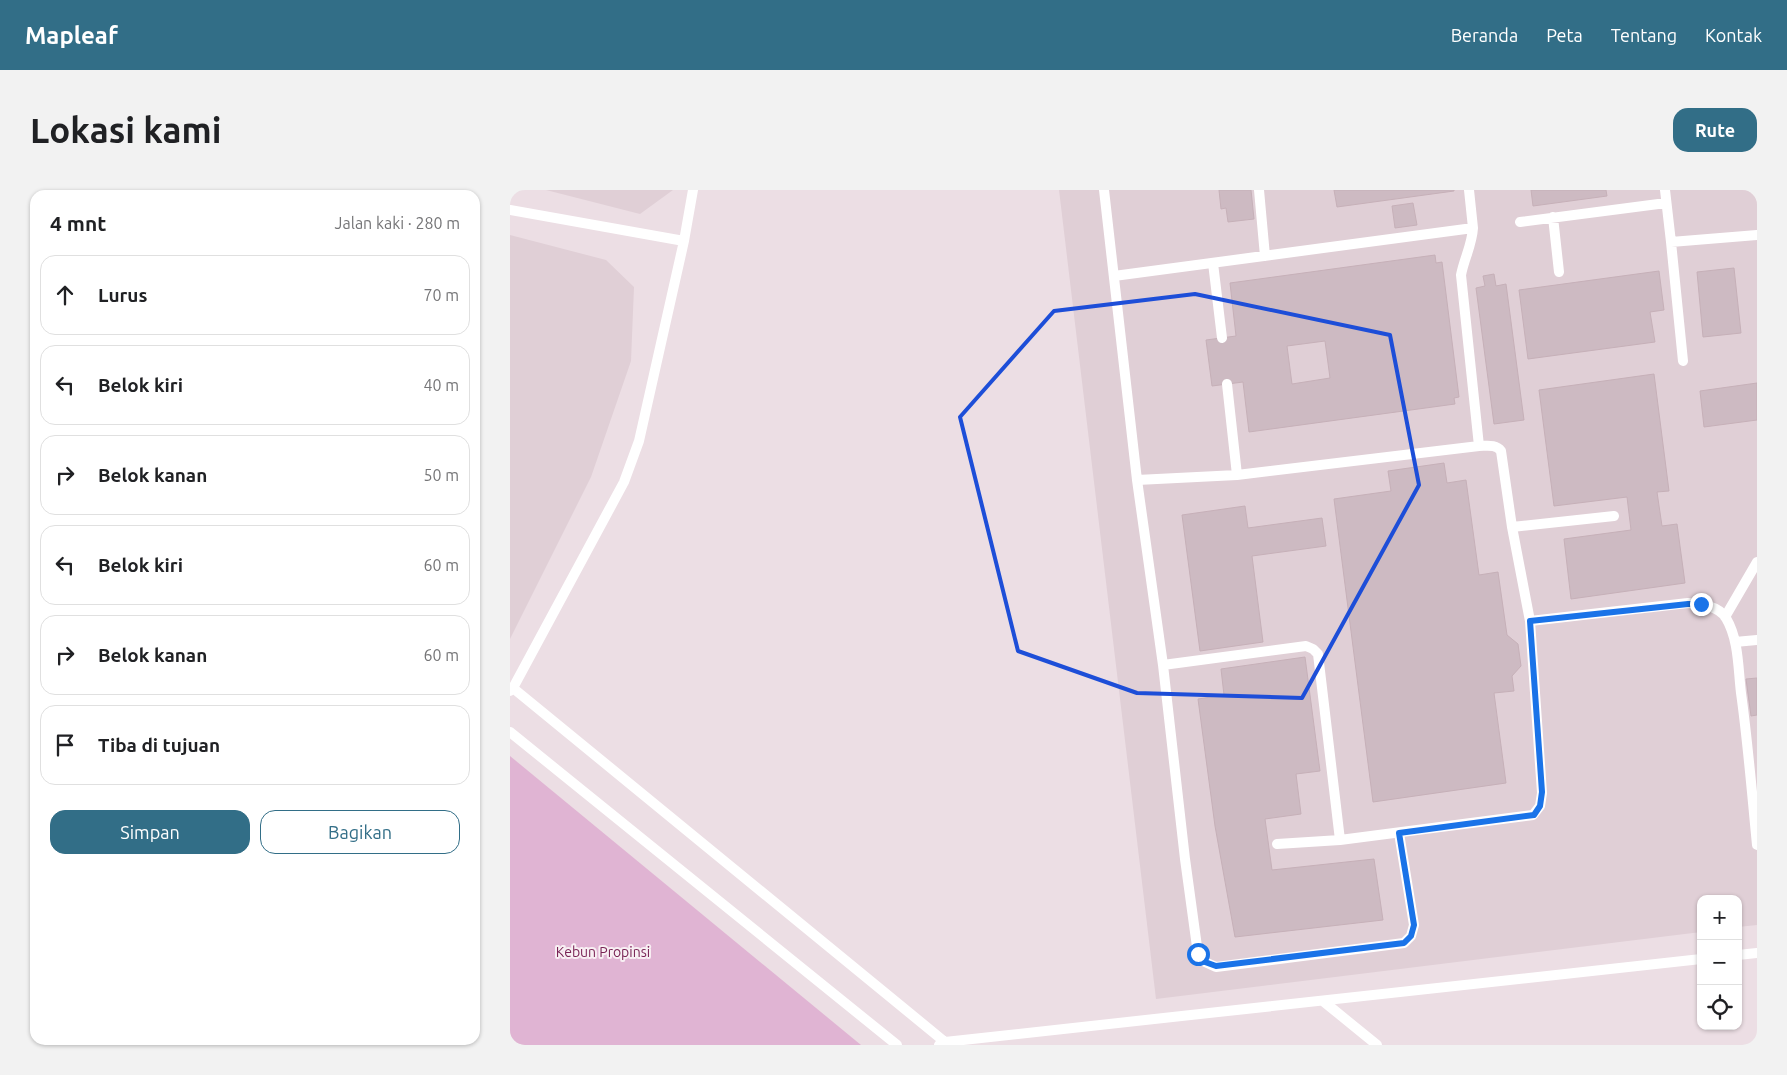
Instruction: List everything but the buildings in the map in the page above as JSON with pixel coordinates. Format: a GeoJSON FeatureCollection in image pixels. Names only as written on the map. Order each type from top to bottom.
{"type":"FeatureCollection","features":[{"type":"Feature","properties":{"kind":"lane"},"geometry":{"type":"LineString","coordinates":[[694,190],[639,441],[624,482],[512,689],[943,1044],[1697,959]]}},
{"type":"Feature","properties":{"kind":"lane"},"geometry":{"type":"LineString","coordinates":[[1104,190],[1137,480],[1163,664],[1185,859],[1198,954],[1205,962],[1216,966],[1404,943],[1411,936],[1414,925],[1399,833]]}},
{"type":"Feature","properties":{"kind":"lane"},"geometry":{"type":"LineString","coordinates":[[1259,190],[1265,256]]}},
{"type":"Feature","properties":{"kind":"lane"},"geometry":{"type":"LineString","coordinates":[[1469,190],[1473,228],[1471,245],[1464,260],[1461,275],[1479,446]]}},
{"type":"Feature","properties":{"kind":"lane"},"geometry":{"type":"LineString","coordinates":[[1665,190],[1683,361]]}},
{"type":"Feature","properties":{"kind":"lane"},"geometry":{"type":"LineString","coordinates":[[1520,222],[1666,203]]}},
{"type":"Feature","properties":{"kind":"lane"},"geometry":{"type":"LineString","coordinates":[[510,210],[684,241]]}},
{"type":"Feature","properties":{"kind":"lane"},"geometry":{"type":"LineString","coordinates":[[1553,218],[1559,272]]}},
{"type":"Feature","properties":{"kind":"lane"},"geometry":{"type":"LineString","coordinates":[[1114,276],[1473,228]]}},
{"type":"Feature","properties":{"kind":"lane"},"geometry":{"type":"LineString","coordinates":[[1671,242],[1757,235]]}},
{"type":"Feature","properties":{"kind":"lane"},"geometry":{"type":"LineString","coordinates":[[1213,263],[1222,338]]}},
{"type":"Feature","properties":{"kind":"lane"},"geometry":{"type":"LineString","coordinates":[[1227,384],[1237,475]]}},
{"type":"Feature","properties":{"kind":"lane"},"geometry":{"type":"LineString","coordinates":[[1137,480],[1237,475],[1479,446],[1494,446],[1501,451],[1512,526],[1530,621],[1542,792],[1540,806],[1534,815],[1340,840],[1277,844]]}},
{"type":"Feature","properties":{"kind":"lane"},"geometry":{"type":"LineString","coordinates":[[1512,526],[1614,516]]}},
{"type":"Feature","properties":{"kind":"lane"},"geometry":{"type":"LineString","coordinates":[[1725,617],[1757,562]]}},
{"type":"Feature","properties":{"kind":"lane"},"geometry":{"type":"LineString","coordinates":[[1530,621],[1688,604],[1701,604],[1714,608],[1725,617],[1735,642],[1752,744],[1757,845]]}},
{"type":"Feature","properties":{"kind":"lane"},"geometry":{"type":"LineString","coordinates":[[1735,642],[1757,640]]}},
{"type":"Feature","properties":{"kind":"lane"},"geometry":{"type":"LineString","coordinates":[[1163,664],[1306,646],[1314,649],[1318,654],[1340,840]]}},
{"type":"Feature","properties":{"kind":"lane"},"geometry":{"type":"LineString","coordinates":[[510,732],[897,1045]]}},
{"type":"Feature","properties":{"kind":"lane"},"geometry":{"type":"LineString","coordinates":[[1742,955],[1757,953]]}},
{"type":"Feature","properties":{"kind":"lane"},"geometry":{"type":"LineString","coordinates":[[1323,1001],[1377,1045]]}},
{"type":"Feature","properties":{"kind":"highlighted area"},"geometry":{"type":"Polygon","coordinates":[[[1195,294],[1390,335],[1419,485],[1302,698],[1137,693],[1018,651],[960,417],[1054,311],[1195,294]]]}},
{"type":"Feature","properties":{"kind":"shaded area"},"geometry":{"type":"Polygon","coordinates":[[[546,190],[673,190],[640,214],[546,190]]]}},
{"type":"Feature","properties":{"kind":"shaded area"},"geometry":{"type":"Polygon","coordinates":[[[1059,190],[1757,190],[1757,925],[1742,927],[1742,895],[1697,895],[1697,932],[1156,999],[1059,190]]]}},
{"type":"Feature","properties":{"kind":"shaded area"},"geometry":{"type":"Polygon","coordinates":[[[510,235],[606,260],[634,287],[631,361],[591,477],[510,639],[510,235]]]}},
{"type":"Feature","properties":{"kind":"green space","name":"Kebun Propinsi"},"geometry":{"type":"Polygon","coordinates":[[[510,756],[861,1045],[510,1045],[510,756]]]}},
{"type":"Feature","properties":{"kind":"route"},"geometry":{"type":"LineString","coordinates":[[1198,954],[1205,962],[1216,966],[1404,943],[1411,936],[1414,925],[1399,833],[1534,815],[1540,806],[1542,792],[1530,621],[1701,604]]}}]}
